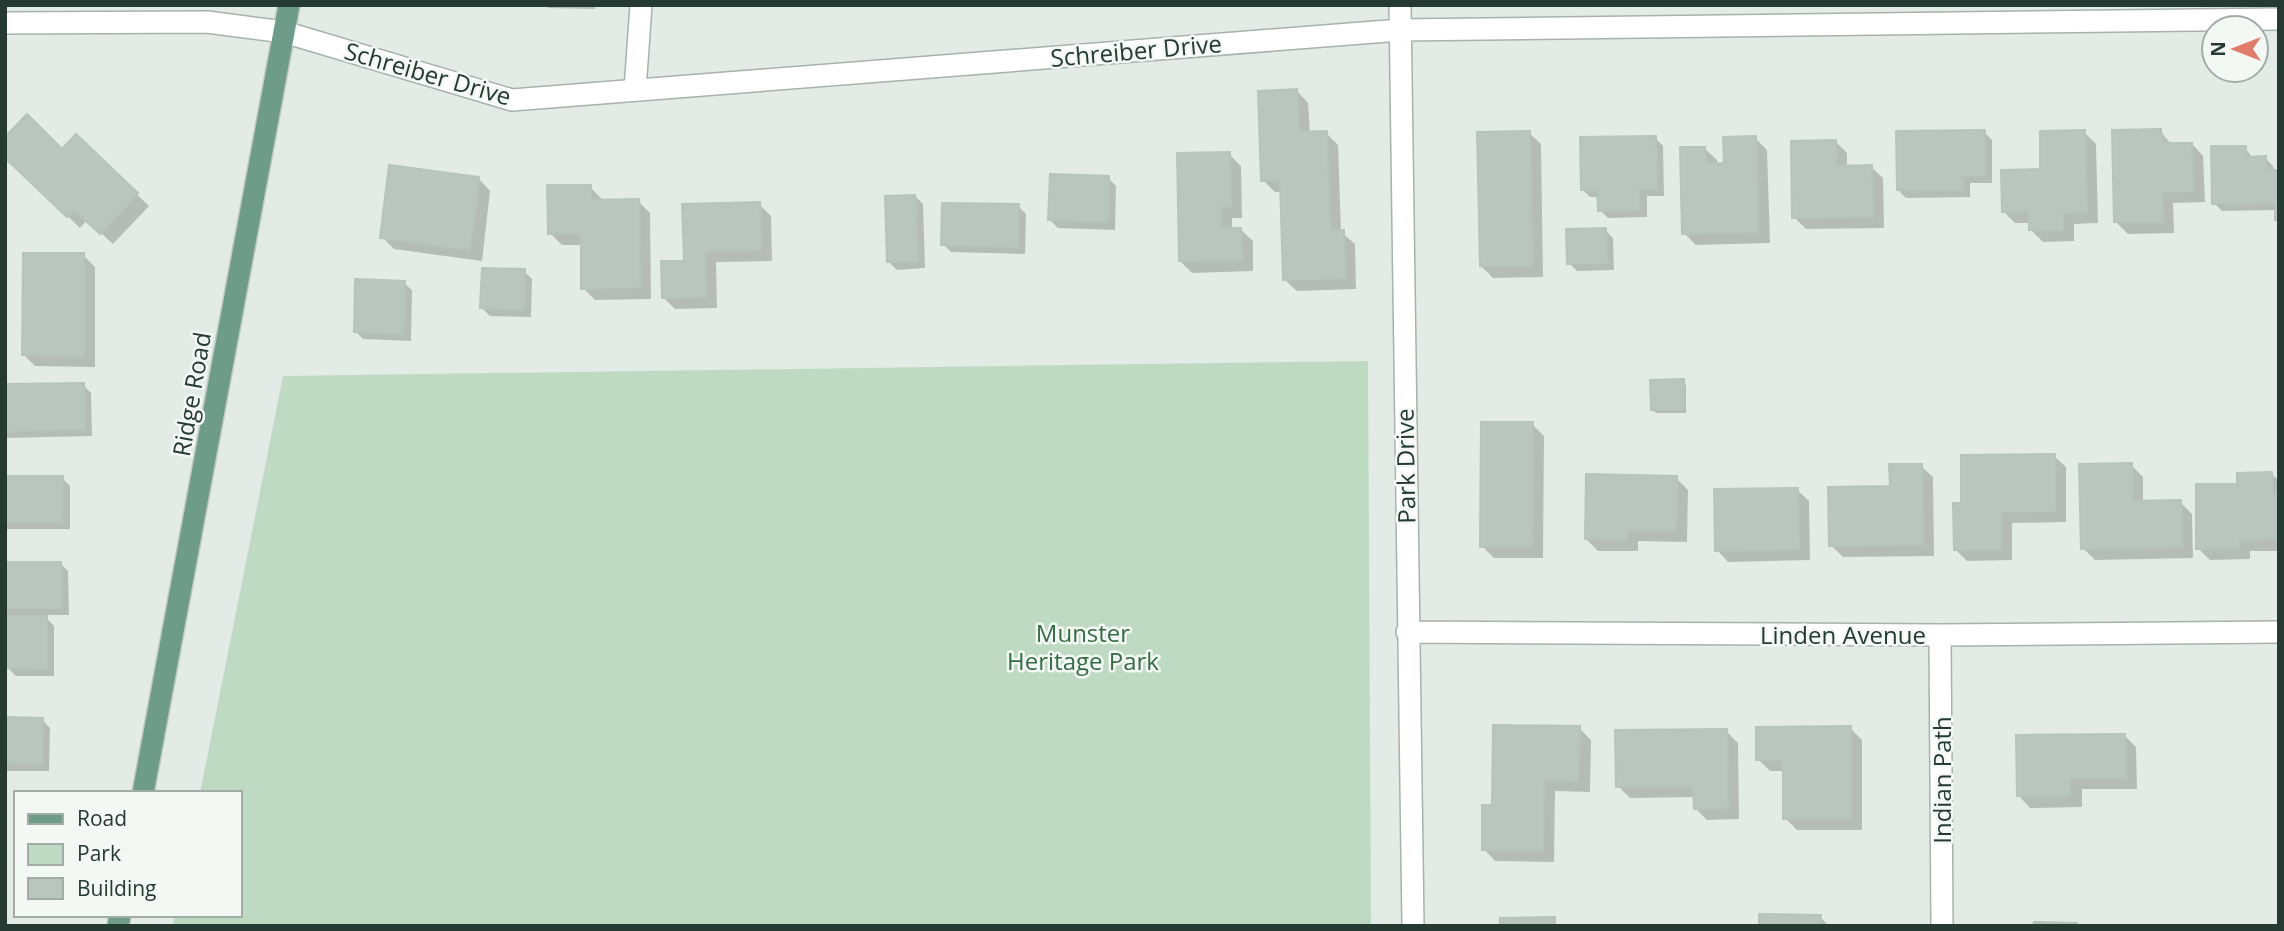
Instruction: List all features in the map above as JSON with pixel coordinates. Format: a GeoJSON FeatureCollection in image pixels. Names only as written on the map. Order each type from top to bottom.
{"type":"FeatureCollection","features":[{"type":"Feature","properties":{"kind":"main road","name":"Ridge Road"},"geometry":{"type":"LineString","coordinates":[[143,791],[289,5]]}},
{"type":"Feature","properties":{"kind":"street"},"geometry":{"type":"LineString","coordinates":[[635,90],[641,5]]}},
{"type":"Feature","properties":{"kind":"street","name":"Park Drive"},"geometry":{"type":"LineString","coordinates":[[1400,5],[1413,926]]}},
{"type":"Feature","properties":{"kind":"street","name":"Schreiber Drive"},"geometry":{"type":"LineString","coordinates":[[5,23],[207,22],[284,32],[512,100],[1400,30],[2279,19]]}},
{"type":"Feature","properties":{"kind":"street","name":"Linden Avenue"},"geometry":{"type":"LineString","coordinates":[[1407,632],[1940,635],[2279,632]]}},
{"type":"Feature","properties":{"kind":"street","name":"Indian Path"},"geometry":{"type":"LineString","coordinates":[[1940,635],[1942,926]]}},
{"type":"Feature","properties":{"kind":"green space","name":"Munster Heritage Park"},"geometry":{"type":"Polygon","coordinates":[[[1368,361],[1371,926],[173,926],[175,917],[242,917],[242,791],[200,791],[283,376],[1368,361]]]}},
{"type":"Feature","properties":{"kind":"building"},"geometry":{"type":"Polygon","coordinates":[[[1297,89],[1299,132],[1327,131],[1330,230],[1344,230],[1345,278],[1283,280],[1280,180],[1261,181],[1258,91],[1297,89]]]}},
{"type":"Feature","properties":{"kind":"building"},"geometry":{"type":"Polygon","coordinates":[[[27,114],[62,149],[76,134],[138,193],[100,234],[74,210],[67,217],[5,158],[5,137],[27,114]]]}},
{"type":"Feature","properties":{"kind":"building"},"geometry":{"type":"Polygon","coordinates":[[[2161,129],[2162,143],[2192,143],[2193,191],[2162,192],[2163,222],[2114,222],[2112,130],[2161,129]]]}},
{"type":"Feature","properties":{"kind":"building"},"geometry":{"type":"Polygon","coordinates":[[[1985,130],[1985,175],[1963,176],[1963,190],[1897,190],[1896,131],[1985,130]]]}},
{"type":"Feature","properties":{"kind":"building"},"geometry":{"type":"Polygon","coordinates":[[[2085,130],[2087,212],[2063,213],[2063,230],[2029,230],[2029,211],[2002,212],[2001,170],[2040,169],[2040,131],[2085,130]]]}},
{"type":"Feature","properties":{"kind":"building"},"geometry":{"type":"Polygon","coordinates":[[[1530,131],[1532,266],[1480,266],[1477,132],[1530,131]]]}},
{"type":"Feature","properties":{"kind":"building"},"geometry":{"type":"Polygon","coordinates":[[[1656,136],[1657,189],[1639,189],[1639,210],[1598,211],[1597,190],[1581,190],[1580,137],[1656,136]]]}},
{"type":"Feature","properties":{"kind":"building"},"geometry":{"type":"Polygon","coordinates":[[[1756,136],[1758,232],[1682,234],[1680,147],[1705,147],[1706,164],[1724,163],[1723,137],[1756,136]]]}},
{"type":"Feature","properties":{"kind":"building"},"geometry":{"type":"Polygon","coordinates":[[[1836,140],[1836,166],[1872,165],[1873,217],[1792,218],[1791,141],[1836,140]]]}},
{"type":"Feature","properties":{"kind":"building"},"geometry":{"type":"Polygon","coordinates":[[[2211,146],[2246,146],[2246,157],[2266,156],[2267,170],[2279,170],[2279,220],[2275,220],[2275,203],[2212,204],[2211,146]]]}},
{"type":"Feature","properties":{"kind":"building"},"geometry":{"type":"Polygon","coordinates":[[[1230,152],[1231,206],[1221,207],[1221,228],[1241,228],[1242,260],[1179,261],[1177,153],[1230,152]]]}},
{"type":"Feature","properties":{"kind":"building"},"geometry":{"type":"Polygon","coordinates":[[[389,165],[479,177],[470,250],[380,238],[389,165]]]}},
{"type":"Feature","properties":{"kind":"building"},"geometry":{"type":"Polygon","coordinates":[[[1050,174],[1109,176],[1108,222],[1048,220],[1050,174]]]}},
{"type":"Feature","properties":{"kind":"building"},"geometry":{"type":"Polygon","coordinates":[[[547,185],[591,185],[591,200],[639,199],[640,287],[581,289],[581,233],[548,234],[547,185]]]}},
{"type":"Feature","properties":{"kind":"building"},"geometry":{"type":"Polygon","coordinates":[[[915,195],[918,261],[887,262],[885,196],[915,195]]]}},
{"type":"Feature","properties":{"kind":"building"},"geometry":{"type":"Polygon","coordinates":[[[760,202],[761,250],[705,251],[706,297],[662,298],[661,261],[684,261],[682,204],[760,202]]]}},
{"type":"Feature","properties":{"kind":"building"},"geometry":{"type":"Polygon","coordinates":[[[942,203],[1019,204],[1018,247],[941,245],[942,203]]]}},
{"type":"Feature","properties":{"kind":"building"},"geometry":{"type":"Polygon","coordinates":[[[1606,228],[1607,263],[1567,264],[1566,229],[1606,228]]]}},
{"type":"Feature","properties":{"kind":"building"},"geometry":{"type":"Polygon","coordinates":[[[23,253],[84,253],[84,356],[22,355],[23,253]]]}},
{"type":"Feature","properties":{"kind":"building"},"geometry":{"type":"Polygon","coordinates":[[[482,268],[525,269],[524,310],[480,308],[482,268]]]}},
{"type":"Feature","properties":{"kind":"building"},"geometry":{"type":"Polygon","coordinates":[[[355,279],[405,281],[403,334],[354,332],[355,279]]]}},
{"type":"Feature","properties":{"kind":"building"},"geometry":{"type":"Polygon","coordinates":[[[1684,379],[1684,410],[1651,410],[1650,380],[1684,379]]]}},
{"type":"Feature","properties":{"kind":"building"},"geometry":{"type":"Polygon","coordinates":[[[84,383],[85,429],[5,431],[5,384],[84,383]]]}},
{"type":"Feature","properties":{"kind":"building"},"geometry":{"type":"Polygon","coordinates":[[[1481,422],[1533,422],[1532,547],[1480,547],[1481,422]]]}},
{"type":"Feature","properties":{"kind":"building"},"geometry":{"type":"Polygon","coordinates":[[[2055,454],[2055,511],[2001,512],[2001,549],[1954,550],[1953,503],[1961,503],[1961,455],[2055,454]]]}},
{"type":"Feature","properties":{"kind":"building"},"geometry":{"type":"Polygon","coordinates":[[[2132,463],[2132,501],[2181,500],[2182,547],[2081,549],[2079,464],[2132,463]]]}},
{"type":"Feature","properties":{"kind":"building"},"geometry":{"type":"Polygon","coordinates":[[[1889,464],[1922,464],[1923,545],[1829,546],[1828,487],[1890,486],[1889,464]]]}},
{"type":"Feature","properties":{"kind":"building"},"geometry":{"type":"Polygon","coordinates":[[[2272,472],[2273,494],[2279,494],[2279,539],[2239,540],[2239,548],[2196,549],[2196,484],[2237,484],[2237,473],[2272,472]]]}},
{"type":"Feature","properties":{"kind":"building"},"geometry":{"type":"Polygon","coordinates":[[[1586,474],[1677,476],[1676,531],[1627,530],[1627,540],[1585,539],[1586,474]]]}},
{"type":"Feature","properties":{"kind":"building"},"geometry":{"type":"Polygon","coordinates":[[[5,476],[63,476],[62,522],[5,522],[5,476]]]}},
{"type":"Feature","properties":{"kind":"building"},"geometry":{"type":"Polygon","coordinates":[[[1798,488],[1799,549],[1715,551],[1714,489],[1798,488]]]}},
{"type":"Feature","properties":{"kind":"building"},"geometry":{"type":"Polygon","coordinates":[[[5,562],[61,562],[62,608],[5,608],[5,562]]]}},
{"type":"Feature","properties":{"kind":"building"},"geometry":{"type":"Polygon","coordinates":[[[5,616],[47,616],[47,669],[6,668],[5,616]]]}},
{"type":"Feature","properties":{"kind":"building"},"geometry":{"type":"Polygon","coordinates":[[[5,717],[43,718],[42,764],[5,763],[5,717]]]}},
{"type":"Feature","properties":{"kind":"building"},"geometry":{"type":"Polygon","coordinates":[[[1493,725],[1580,726],[1578,781],[1544,780],[1543,851],[1482,850],[1482,805],[1492,805],[1493,725]]]}},
{"type":"Feature","properties":{"kind":"building"},"geometry":{"type":"Polygon","coordinates":[[[1851,726],[1851,819],[1783,819],[1783,760],[1756,760],[1756,727],[1851,726]]]}},
{"type":"Feature","properties":{"kind":"building"},"geometry":{"type":"Polygon","coordinates":[[[1727,729],[1728,808],[1694,809],[1693,786],[1616,787],[1615,730],[1727,729]]]}},
{"type":"Feature","properties":{"kind":"building"},"geometry":{"type":"Polygon","coordinates":[[[2125,734],[2126,778],[2070,778],[2070,796],[2017,796],[2016,735],[2125,734]]]}},
{"type":"Feature","properties":{"kind":"building"},"geometry":{"type":"Polygon","coordinates":[[[1759,914],[1821,915],[1820,926],[1759,926],[1759,914]]]}},
{"type":"Feature","properties":{"kind":"building"},"geometry":{"type":"Polygon","coordinates":[[[1555,917],[1555,926],[1500,926],[1500,918],[1555,917]]]}},
{"type":"Feature","properties":{"kind":"building"},"geometry":{"type":"Polygon","coordinates":[[[2034,922],[2077,923],[2077,926],[2033,926],[2034,922]]]}}]}
